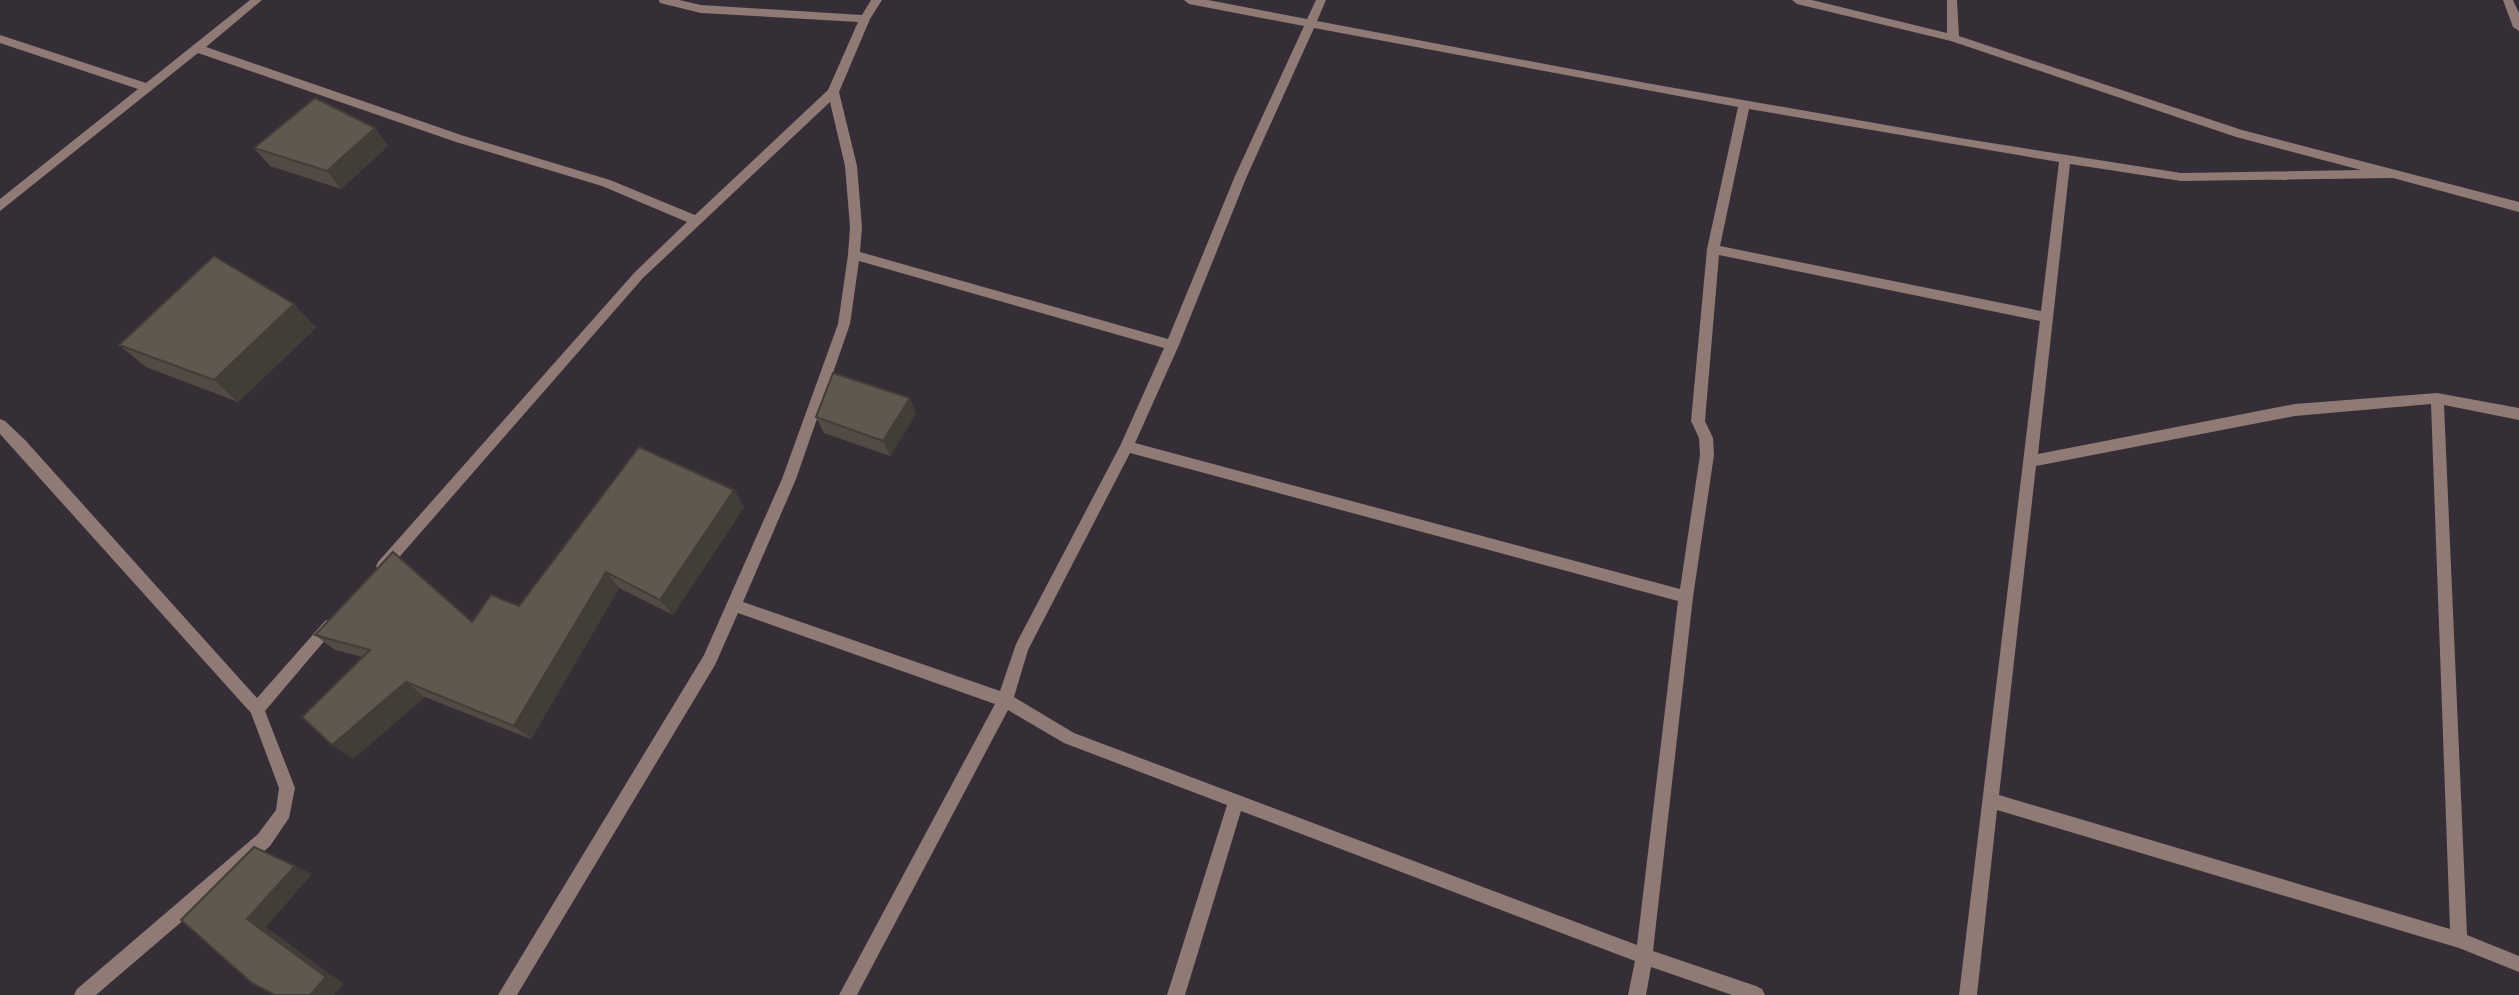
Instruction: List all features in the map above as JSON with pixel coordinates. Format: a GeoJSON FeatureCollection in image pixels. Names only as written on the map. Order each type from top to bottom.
{"type":"FeatureCollection","features":[{"type":"Feature","properties":{"kind":"street"},"geometry":{"type":"LineString","coordinates":[[0,206],[257,0]]}},
{"type":"Feature","properties":{"kind":"street"},"geometry":{"type":"LineString","coordinates":[[664,0],[701,9],[865,19]]}},
{"type":"Feature","properties":{"kind":"street"},"geometry":{"type":"LineString","coordinates":[[375,575],[639,275],[833,92],[865,19],[877,0]]}},
{"type":"Feature","properties":{"kind":"street"},"geometry":{"type":"LineString","coordinates":[[1189,0],[1744,104],[2181,177],[2394,174]]}},
{"type":"Feature","properties":{"kind":"street"},"geometry":{"type":"LineString","coordinates":[[848,995],[1005,700],[1027,638],[1127,446],[1172,345],[1241,176],[1321,0]]}},
{"type":"Feature","properties":{"kind":"street"},"geometry":{"type":"LineString","coordinates":[[1797,0],[1953,38],[2240,134],[2519,207]]}},
{"type":"Feature","properties":{"kind":"street"},"geometry":{"type":"LineString","coordinates":[[1952,0],[1953,38]]}},
{"type":"Feature","properties":{"kind":"street"},"geometry":{"type":"LineString","coordinates":[[2508,0],[2519,27]]}},
{"type":"Feature","properties":{"kind":"street"},"geometry":{"type":"LineString","coordinates":[[0,39],[148,88]]}},
{"type":"Feature","properties":{"kind":"street"},"geometry":{"type":"LineString","coordinates":[[196,48],[460,139],[606,183],[697,221]]}},
{"type":"Feature","properties":{"kind":"street"},"geometry":{"type":"LineString","coordinates":[[511,994],[710,660],[789,479],[844,324],[854,255],[856,227],[851,166],[833,92]]}},
{"type":"Feature","properties":{"kind":"street"},"geometry":{"type":"LineString","coordinates":[[1637,995],[1644,956],[1686,597],[1707,456],[1706,438],[1698,421],[1713,249],[1744,104]]}},
{"type":"Feature","properties":{"kind":"street"},"geometry":{"type":"LineString","coordinates":[[1968,995],[2065,159]]}},
{"type":"Feature","properties":{"kind":"street"},"geometry":{"type":"LineString","coordinates":[[1713,249],[2046,317]]}},
{"type":"Feature","properties":{"kind":"street"},"geometry":{"type":"LineString","coordinates":[[854,255],[1172,345]]}},
{"type":"Feature","properties":{"kind":"street"},"geometry":{"type":"LineString","coordinates":[[2032,461],[2295,410],[2437,397],[2519,414]]}},
{"type":"Feature","properties":{"kind":"street"},"geometry":{"type":"LineString","coordinates":[[2437,397],[2459,940]]}},
{"type":"Feature","properties":{"kind":"street"},"geometry":{"type":"LineString","coordinates":[[0,425],[257,709],[287,788],[283,813],[264,840],[83,995]]}},
{"type":"Feature","properties":{"kind":"street"},"geometry":{"type":"LineString","coordinates":[[1127,446],[1686,597]]}},
{"type":"Feature","properties":{"kind":"street"},"geometry":{"type":"LineString","coordinates":[[734,605],[1005,700],[1069,738],[1644,956],[1756,995]]}},
{"type":"Feature","properties":{"kind":"street"},"geometry":{"type":"LineString","coordinates":[[257,709],[339,616]]}},
{"type":"Feature","properties":{"kind":"street"},"geometry":{"type":"LineString","coordinates":[[1991,800],[2459,940],[2519,964]]}},
{"type":"Feature","properties":{"kind":"street"},"geometry":{"type":"LineString","coordinates":[[1176,995],[1236,801]]}},
{"type":"Feature","properties":{"kind":"building"},"geometry":{"type":"Polygon","coordinates":[[[315,98],[375,128],[327,171],[254,148],[315,98]]]}},
{"type":"Feature","properties":{"kind":"building"},"geometry":{"type":"Polygon","coordinates":[[[214,256],[294,304],[214,380],[119,345],[214,256]]]}},
{"type":"Feature","properties":{"kind":"building"},"geometry":{"type":"Polygon","coordinates":[[[833,373],[910,398],[883,441],[816,417],[833,373]]]}},
{"type":"Feature","properties":{"kind":"building"},"geometry":{"type":"Polygon","coordinates":[[[639,447],[734,490],[660,600],[606,572],[514,726],[406,682],[332,745],[302,717],[370,650],[315,635],[393,552],[472,622],[491,595],[519,606],[639,447]]]}},
{"type":"Feature","properties":{"kind":"building"},"geometry":{"type":"Polygon","coordinates":[[[254,847],[295,866],[247,919],[326,977],[310,995],[275,995],[252,983],[181,920],[254,847]]]}}]}
